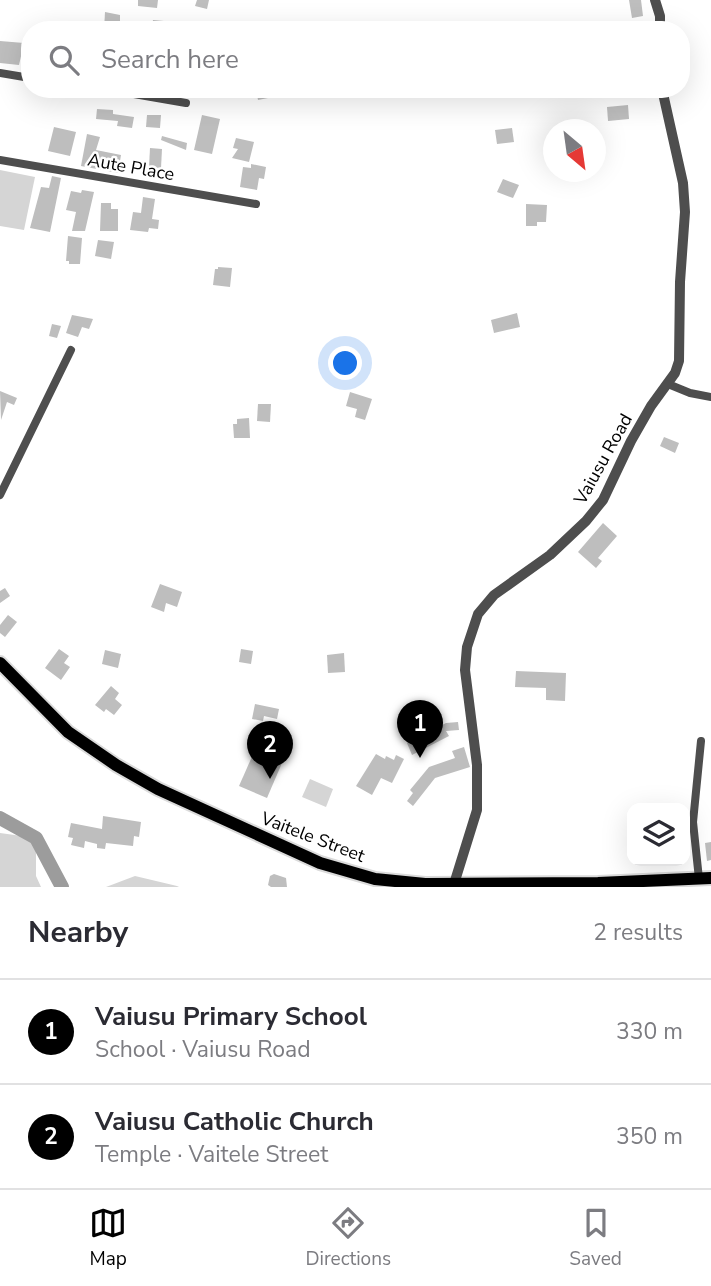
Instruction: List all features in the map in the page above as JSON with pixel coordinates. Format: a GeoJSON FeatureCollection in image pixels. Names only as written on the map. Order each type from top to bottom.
{"type":"FeatureCollection","features":[{"type":"Feature","properties":{"kind":"main road","name":"Vaitele Street"},"geometry":{"type":"LineString","coordinates":[[0,663],[68,732],[116,765],[158,789],[320,863],[375,879],[425,884],[598,885],[705,878]]}},
{"type":"Feature","properties":{"kind":"street"},"geometry":{"type":"LineString","coordinates":[[655,0],[660,21]]}},
{"type":"Feature","properties":{"kind":"street"},"geometry":{"type":"LineString","coordinates":[[0,73],[21,76]]}},
{"type":"Feature","properties":{"kind":"street"},"geometry":{"type":"LineString","coordinates":[[158,98],[187,103]]}},
{"type":"Feature","properties":{"kind":"street","name":"Vaiusu Road"},"geometry":{"type":"LineString","coordinates":[[454,884],[477,810],[477,765],[465,670],[467,647],[478,614],[495,595],[550,555],[586,521],[603,500],[638,429],[680,361],[680,282],[685,212],[683,183],[664,98]]}},
{"type":"Feature","properties":{"kind":"street","name":"Aute Place"},"geometry":{"type":"LineString","coordinates":[[0,160],[256,205]]}},
{"type":"Feature","properties":{"kind":"street"},"geometry":{"type":"LineString","coordinates":[[0,495],[71,350]]}},
{"type":"Feature","properties":{"kind":"street"},"geometry":{"type":"LineString","coordinates":[[668,384],[690,393],[711,397]]}},
{"type":"Feature","properties":{"kind":"street"},"geometry":{"type":"LineString","coordinates":[[701,741],[693,822],[705,878]]}},
{"type":"Feature","properties":{"kind":"shaded area"},"geometry":{"type":"Polygon","coordinates":[[[0,170],[35,177],[24,230],[0,226],[0,170]]]}},
{"type":"Feature","properties":{"kind":"shaded area"},"geometry":{"type":"Polygon","coordinates":[[[310,779],[333,789],[326,807],[302,797],[310,779]]]}},
{"type":"Feature","properties":{"kind":"shaded area"},"geometry":{"type":"Polygon","coordinates":[[[0,833],[36,838],[36,876],[41,887],[0,887],[0,833]]]}},
{"type":"Feature","properties":{"kind":"shaded area"},"geometry":{"type":"Polygon","coordinates":[[[135,876],[177,886],[179,887],[106,887],[135,876]]]}},
{"type":"Feature","properties":{"kind":"building"},"geometry":{"type":"Polygon","coordinates":[[[138,0],[158,0],[157,8],[138,6],[138,0]]]}},
{"type":"Feature","properties":{"kind":"building"},"geometry":{"type":"Polygon","coordinates":[[[197,0],[209,0],[207,9],[195,6],[197,0]]]}},
{"type":"Feature","properties":{"kind":"building"},"geometry":{"type":"Polygon","coordinates":[[[629,0],[641,0],[643,16],[632,18],[629,0]]]}},
{"type":"Feature","properties":{"kind":"building"},"geometry":{"type":"Polygon","coordinates":[[[105,12],[120,15],[120,21],[104,21],[105,12]]]}},
{"type":"Feature","properties":{"kind":"building"},"geometry":{"type":"Polygon","coordinates":[[[0,41],[21,43],[19,65],[0,63],[0,41]]]}},
{"type":"Feature","properties":{"kind":"building"},"geometry":{"type":"Polygon","coordinates":[[[628,105],[629,119],[608,121],[607,107],[628,105]]]}},
{"type":"Feature","properties":{"kind":"building"},"geometry":{"type":"Polygon","coordinates":[[[97,109],[113,110],[113,114],[134,117],[132,128],[117,126],[118,121],[96,119],[97,109]]]}},
{"type":"Feature","properties":{"kind":"building"},"geometry":{"type":"Polygon","coordinates":[[[147,115],[161,115],[160,128],[146,127],[147,115]]]}},
{"type":"Feature","properties":{"kind":"building"},"geometry":{"type":"Polygon","coordinates":[[[202,115],[220,119],[212,154],[194,150],[202,115]]]}},
{"type":"Feature","properties":{"kind":"building"},"geometry":{"type":"Polygon","coordinates":[[[54,127],[76,132],[70,156],[48,151],[54,127]]]}},
{"type":"Feature","properties":{"kind":"building"},"geometry":{"type":"Polygon","coordinates":[[[512,128],[514,142],[497,144],[495,130],[512,128]]]}},
{"type":"Feature","properties":{"kind":"building"},"geometry":{"type":"Polygon","coordinates":[[[87,134],[100,137],[96,150],[121,155],[118,173],[81,166],[87,134]]]}},
{"type":"Feature","properties":{"kind":"building"},"geometry":{"type":"Polygon","coordinates":[[[162,136],[187,143],[186,150],[161,140],[162,136]]]}},
{"type":"Feature","properties":{"kind":"building"},"geometry":{"type":"Polygon","coordinates":[[[236,138],[254,142],[249,162],[232,158],[238,149],[233,148],[236,138]]]}},
{"type":"Feature","properties":{"kind":"building"},"geometry":{"type":"Polygon","coordinates":[[[150,148],[162,149],[161,168],[149,167],[150,148]]]}},
{"type":"Feature","properties":{"kind":"building"},"geometry":{"type":"Polygon","coordinates":[[[251,164],[266,167],[264,179],[259,178],[257,190],[240,187],[243,167],[251,168],[251,164]]]}},
{"type":"Feature","properties":{"kind":"building"},"geometry":{"type":"Polygon","coordinates":[[[52,176],[61,178],[50,232],[30,228],[41,187],[49,188],[52,176]]]}},
{"type":"Feature","properties":{"kind":"building"},"geometry":{"type":"Polygon","coordinates":[[[503,179],[519,185],[513,198],[497,192],[503,179]]]}},
{"type":"Feature","properties":{"kind":"building"},"geometry":{"type":"Polygon","coordinates":[[[82,190],[94,192],[85,231],[72,231],[76,212],[66,210],[71,191],[81,193],[82,190]]]}},
{"type":"Feature","properties":{"kind":"building"},"geometry":{"type":"Polygon","coordinates":[[[143,197],[155,199],[152,219],[159,220],[158,229],[149,228],[148,232],[130,230],[133,212],[141,213],[143,197]]]}},
{"type":"Feature","properties":{"kind":"building"},"geometry":{"type":"Polygon","coordinates":[[[101,203],[111,203],[111,209],[118,209],[118,231],[100,231],[101,203]]]}},
{"type":"Feature","properties":{"kind":"building"},"geometry":{"type":"Polygon","coordinates":[[[526,204],[547,205],[546,222],[537,222],[537,226],[526,226],[526,204]]]}},
{"type":"Feature","properties":{"kind":"building"},"geometry":{"type":"Polygon","coordinates":[[[68,236],[82,238],[80,264],[69,264],[69,261],[66,261],[68,236]]]}},
{"type":"Feature","properties":{"kind":"building"},"geometry":{"type":"Polygon","coordinates":[[[98,240],[114,242],[111,259],[95,256],[98,240]]]}},
{"type":"Feature","properties":{"kind":"building"},"geometry":{"type":"Polygon","coordinates":[[[232,268],[230,287],[213,285],[215,269],[232,268]]]}},
{"type":"Feature","properties":{"kind":"building"},"geometry":{"type":"Polygon","coordinates":[[[517,313],[520,327],[494,333],[491,320],[517,313]]]}},
{"type":"Feature","properties":{"kind":"building"},"geometry":{"type":"Polygon","coordinates":[[[72,315],[93,319],[89,329],[82,327],[78,337],[66,333],[72,315]]]}},
{"type":"Feature","properties":{"kind":"building"},"geometry":{"type":"Polygon","coordinates":[[[52,324],[61,326],[57,338],[49,336],[52,324]]]}},
{"type":"Feature","properties":{"kind":"building"},"geometry":{"type":"Polygon","coordinates":[[[0,391],[17,398],[14,405],[7,402],[1,420],[0,391]]]}},
{"type":"Feature","properties":{"kind":"building"},"geometry":{"type":"Polygon","coordinates":[[[350,392],[372,399],[365,420],[355,417],[357,409],[346,406],[350,392]]]}},
{"type":"Feature","properties":{"kind":"building"},"geometry":{"type":"Polygon","coordinates":[[[258,404],[271,404],[270,422],[257,421],[258,404]]]}},
{"type":"Feature","properties":{"kind":"building"},"geometry":{"type":"Polygon","coordinates":[[[249,418],[250,438],[234,438],[233,424],[237,424],[237,419],[249,418]]]}},
{"type":"Feature","properties":{"kind":"building"},"geometry":{"type":"Polygon","coordinates":[[[664,437],[679,443],[675,453],[660,446],[664,437]]]}},
{"type":"Feature","properties":{"kind":"building"},"geometry":{"type":"Polygon","coordinates":[[[603,523],[617,536],[598,558],[602,561],[596,568],[578,552],[603,523]]]}},
{"type":"Feature","properties":{"kind":"building"},"geometry":{"type":"Polygon","coordinates":[[[160,584],[182,592],[177,607],[166,603],[164,612],[151,607],[160,584]]]}},
{"type":"Feature","properties":{"kind":"building"},"geometry":{"type":"Polygon","coordinates":[[[5,588],[10,596],[0,603],[0,591],[5,588]]]}},
{"type":"Feature","properties":{"kind":"building"},"geometry":{"type":"Polygon","coordinates":[[[8,615],[17,622],[5,637],[0,633],[0,625],[8,615]]]}},
{"type":"Feature","properties":{"kind":"building"},"geometry":{"type":"Polygon","coordinates":[[[59,649],[69,656],[64,663],[70,667],[61,680],[45,668],[59,649]]]}},
{"type":"Feature","properties":{"kind":"building"},"geometry":{"type":"Polygon","coordinates":[[[241,649],[253,651],[251,664],[239,662],[241,649]]]}},
{"type":"Feature","properties":{"kind":"building"},"geometry":{"type":"Polygon","coordinates":[[[105,650],[121,654],[118,668],[102,664],[105,650]]]}},
{"type":"Feature","properties":{"kind":"building"},"geometry":{"type":"Polygon","coordinates":[[[344,653],[345,672],[328,673],[327,655],[344,653]]]}},
{"type":"Feature","properties":{"kind":"building"},"geometry":{"type":"Polygon","coordinates":[[[516,671],[566,673],[565,701],[546,700],[546,688],[515,687],[516,671]]]}},
{"type":"Feature","properties":{"kind":"building"},"geometry":{"type":"Polygon","coordinates":[[[111,686],[119,693],[115,699],[122,705],[114,715],[95,705],[111,686]]]}},
{"type":"Feature","properties":{"kind":"building"},"geometry":{"type":"Polygon","coordinates":[[[255,704],[279,709],[277,719],[264,716],[263,721],[252,719],[255,704]]]}},
{"type":"Feature","properties":{"kind":"building"},"geometry":{"type":"Polygon","coordinates":[[[458,722],[459,730],[446,731],[449,736],[412,755],[407,743],[446,723],[458,722]]]}},
{"type":"Feature","properties":{"kind":"building"},"geometry":{"type":"Polygon","coordinates":[[[267,737],[281,740],[288,749],[267,798],[239,786],[258,743],[267,737]]]}},
{"type":"Feature","properties":{"kind":"building"},"geometry":{"type":"Polygon","coordinates":[[[464,747],[470,767],[435,778],[413,806],[407,801],[413,793],[410,790],[429,767],[455,758],[452,751],[464,747]]]}},
{"type":"Feature","properties":{"kind":"building"},"geometry":{"type":"Polygon","coordinates":[[[376,754],[385,759],[386,756],[394,760],[396,755],[404,759],[392,783],[381,778],[372,795],[356,786],[376,754]]]}},
{"type":"Feature","properties":{"kind":"building"},"geometry":{"type":"Polygon","coordinates":[[[103,816],[141,822],[139,837],[134,836],[133,846],[106,843],[105,849],[85,841],[84,848],[71,845],[73,838],[68,837],[71,823],[102,829],[103,816]]]}},
{"type":"Feature","properties":{"kind":"building"},"geometry":{"type":"Polygon","coordinates":[[[711,842],[711,860],[707,861],[705,843],[711,842]]]}},
{"type":"Feature","properties":{"kind":"building"},"geometry":{"type":"Polygon","coordinates":[[[274,874],[286,878],[287,887],[268,885],[270,876],[274,874]]]}},
{"type":"Feature","properties":{"kind":"waterway"},"geometry":{"type":"LineString","coordinates":[[0,818],[36,838],[62,887]]}},
{"type":"Feature","properties":{"kind":"place","name":"Vaiusu Primary School"},"geometry":{"type":"Point","coordinates":[420,758]}},
{"type":"Feature","properties":{"kind":"place","name":"Vaiusu Catholic Church"},"geometry":{"type":"Point","coordinates":[270,779]}}]}
